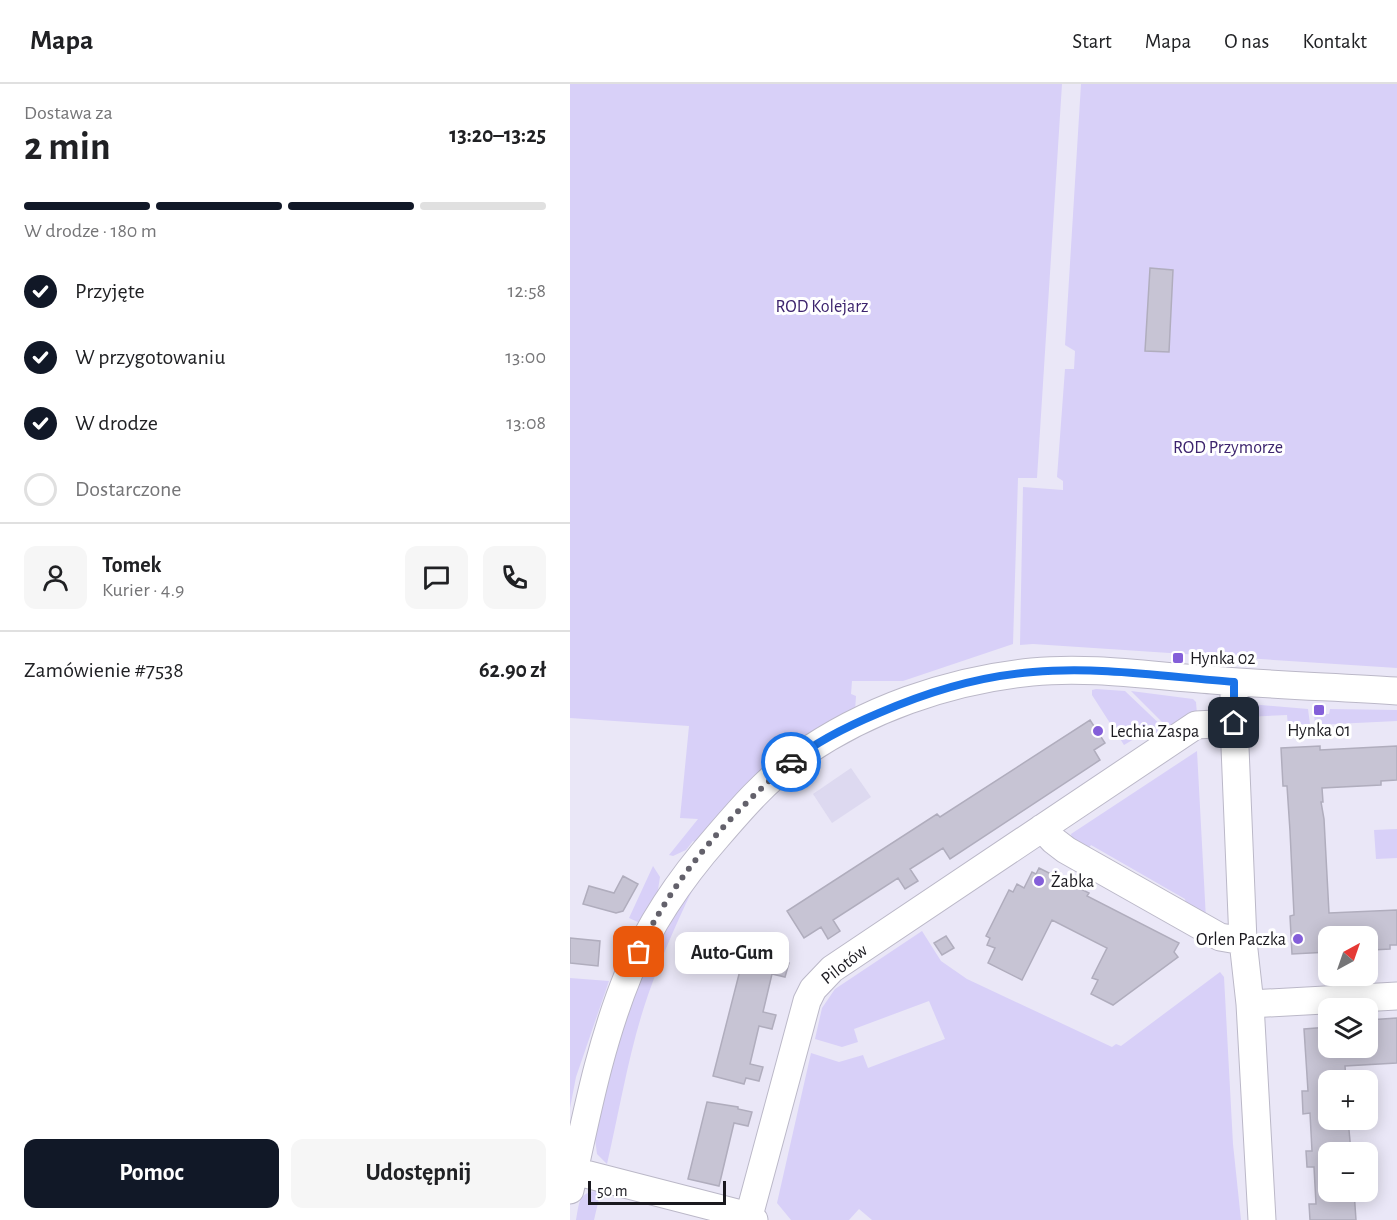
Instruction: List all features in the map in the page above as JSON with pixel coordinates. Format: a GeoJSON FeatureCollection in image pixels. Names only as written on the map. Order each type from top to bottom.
{"type":"FeatureCollection","features":[{"type":"Feature","properties":{"kind":"street"},"geometry":{"type":"LineString","coordinates":[[572,1181],[607,1031],[629,972],[657,915],[684,875],[764,785],[796,759],[847,726],[897,705],[944,689],[1032,672],[1072,670],[1397,691]]}},
{"type":"Feature","properties":{"kind":"street"},"geometry":{"type":"LineString","coordinates":[[1234,682],[1243,941],[1250,1004],[1262,1220]]}},
{"type":"Feature","properties":{"kind":"street","name":"Pilotów"},"geometry":{"type":"LineString","coordinates":[[572,1181],[752,1218],[807,1000],[814,988],[832,969],[1196,725],[1234,723]]}},
{"type":"Feature","properties":{"kind":"street"},"geometry":{"type":"LineString","coordinates":[[1042,828],[1066,850],[1211,932],[1220,937],[1243,941]]}},
{"type":"Feature","properties":{"kind":"street"},"geometry":{"type":"LineString","coordinates":[[1250,1004],[1397,996]]}},
{"type":"Feature","properties":{"kind":"shaded area"},"geometry":{"type":"Polygon","coordinates":[[[851,768],[871,797],[832,823],[813,794],[851,768]]]}},
{"type":"Feature","properties":{"kind":"green space","name":"ROD Kolejarz"},"geometry":{"type":"Polygon","coordinates":[[[570,84],[1062,84],[1037,478],[1018,478],[1013,644],[903,681],[852,681],[851,694],[856,696],[855,711],[747,785],[695,842],[693,841],[686,850],[673,856],[669,855],[698,819],[680,818],[689,726],[570,718],[570,84]]]}},
{"type":"Feature","properties":{"kind":"green space","name":"ROD Przymorze"},"geometry":{"type":"Polygon","coordinates":[[[1081,84],[1397,84],[1397,668],[1020,645],[1023,487],[1063,490],[1063,481],[1057,477],[1065,369],[1074,369],[1075,351],[1065,345],[1081,84]]]}},
{"type":"Feature","properties":{"kind":"green space"},"geometry":{"type":"Polygon","coordinates":[[[1092,690],[1125,691],[1167,731],[1150,742],[1144,733],[1124,745],[1092,695],[1092,690]]]}},
{"type":"Feature","properties":{"kind":"green space"},"geometry":{"type":"Polygon","coordinates":[[[1131,691],[1193,699],[1196,702],[1197,714],[1170,730],[1131,691]]]}},
{"type":"Feature","properties":{"kind":"green space"},"geometry":{"type":"Polygon","coordinates":[[[1250,704],[1308,709],[1310,724],[1288,726],[1287,715],[1245,717],[1250,704]]]}},
{"type":"Feature","properties":{"kind":"green space"},"geometry":{"type":"Polygon","coordinates":[[[1330,709],[1397,710],[1397,721],[1315,725],[1314,714],[1329,714],[1330,709]]]}},
{"type":"Feature","properties":{"kind":"green space"},"geometry":{"type":"Polygon","coordinates":[[[1197,751],[1206,919],[1187,908],[1185,899],[1091,845],[1087,851],[1073,844],[1071,834],[1197,751]]]}},
{"type":"Feature","properties":{"kind":"green space"},"geometry":{"type":"Polygon","coordinates":[[[1397,829],[1397,858],[1376,859],[1374,830],[1397,829]]]}},
{"type":"Feature","properties":{"kind":"green space"},"geometry":{"type":"Polygon","coordinates":[[[653,866],[660,877],[658,890],[660,892],[642,924],[629,918],[653,866]]]}},
{"type":"Feature","properties":{"kind":"green space"},"geometry":{"type":"Polygon","coordinates":[[[701,873],[673,933],[641,1016],[607,1164],[597,1154],[595,1138],[612,1061],[627,1011],[658,938],[701,873]]]}},
{"type":"Feature","properties":{"kind":"green space"},"geometry":{"type":"Polygon","coordinates":[[[922,931],[941,961],[967,979],[1112,1047],[1116,1044],[1121,1046],[1220,972],[1224,977],[1233,1144],[1241,1220],[872,1220],[859,1209],[849,1220],[791,1220],[777,1203],[811,1053],[839,1062],[863,1055],[868,1068],[945,1039],[929,1001],[854,1029],[858,1042],[842,1047],[815,1039],[822,1008],[835,989],[922,931]]]}},
{"type":"Feature","properties":{"kind":"green space"},"geometry":{"type":"Polygon","coordinates":[[[570,978],[609,981],[576,1077],[570,1108],[570,978]]]}},
{"type":"Feature","properties":{"kind":"green space"},"geometry":{"type":"Polygon","coordinates":[[[601,1190],[594,1220],[576,1220],[581,1198],[588,1193],[601,1190]]]}},
{"type":"Feature","properties":{"kind":"building"},"geometry":{"type":"Polygon","coordinates":[[[1150,268],[1173,270],[1169,352],[1145,351],[1150,268]]]}},
{"type":"Feature","properties":{"kind":"building"},"geometry":{"type":"Polygon","coordinates":[[[1090,720],[1105,743],[1094,750],[1100,760],[950,859],[943,848],[910,869],[918,881],[905,889],[898,878],[833,920],[840,931],[828,939],[821,927],[804,938],[787,911],[937,814],[940,817],[1090,720]]]}},
{"type":"Feature","properties":{"kind":"building"},"geometry":{"type":"Polygon","coordinates":[[[1320,746],[1320,750],[1397,746],[1397,780],[1381,781],[1381,785],[1322,788],[1323,802],[1321,802],[1329,913],[1397,910],[1397,945],[1390,945],[1390,949],[1378,950],[1378,926],[1318,926],[1318,953],[1292,954],[1290,916],[1294,915],[1290,831],[1287,786],[1283,786],[1281,748],[1320,746]]]}},
{"type":"Feature","properties":{"kind":"building"},"geometry":{"type":"Polygon","coordinates":[[[1039,868],[1089,893],[1087,896],[1179,943],[1174,952],[1178,957],[1113,1005],[1091,994],[1098,980],[1092,978],[1107,948],[1052,920],[1022,980],[988,963],[995,948],[987,945],[990,938],[986,936],[1009,890],[1013,892],[1017,884],[1024,888],[1032,872],[1036,874],[1039,868]]]}},
{"type":"Feature","properties":{"kind":"building"},"geometry":{"type":"Polygon","coordinates":[[[623,876],[638,884],[623,911],[616,913],[583,904],[589,886],[614,893],[623,876]]]}},
{"type":"Feature","properties":{"kind":"building"},"geometry":{"type":"Polygon","coordinates":[[[946,936],[954,948],[942,955],[934,943],[946,936]]]}},
{"type":"Feature","properties":{"kind":"building"},"geometry":{"type":"Polygon","coordinates":[[[570,938],[600,941],[598,966],[570,963],[570,938]]]}},
{"type":"Feature","properties":{"kind":"building"},"geometry":{"type":"Polygon","coordinates":[[[748,939],[787,949],[772,959],[789,963],[785,977],[772,974],[763,1012],[776,1015],[772,1029],[759,1026],[750,1064],[763,1067],[759,1081],[746,1078],[744,1084],[713,1076],[748,939]]]}},
{"type":"Feature","properties":{"kind":"building"},"geometry":{"type":"Polygon","coordinates":[[[1397,1018],[1397,1063],[1345,1066],[1345,1070],[1318,1070],[1318,1130],[1349,1130],[1350,1142],[1318,1142],[1318,1202],[1355,1202],[1356,1220],[1310,1220],[1309,1204],[1316,1204],[1314,1167],[1307,1167],[1306,1151],[1312,1151],[1310,1113],[1303,1114],[1302,1091],[1308,1091],[1304,1029],[1318,1028],[1318,1058],[1378,1058],[1378,1019],[1397,1018]]]}},
{"type":"Feature","properties":{"kind":"building"},"geometry":{"type":"Polygon","coordinates":[[[707,1102],[738,1107],[738,1109],[752,1112],[748,1126],[734,1123],[719,1186],[688,1179],[707,1102]]]}},
{"type":"Feature","properties":{"kind":"way so far"},"geometry":{"type":"LineString","coordinates":[[639,952],[657,915],[684,875],[764,785],[791,762]]}},
{"type":"Feature","properties":{"kind":"place","name":"Hynka 02"},"geometry":{"type":"Point","coordinates":[1178,658]}},
{"type":"Feature","properties":{"kind":"place","name":"Hynka 01"},"geometry":{"type":"Point","coordinates":[1319,710]}},
{"type":"Feature","properties":{"kind":"place","name":"Lechia Zaspa"},"geometry":{"type":"Point","coordinates":[1098,731]}},
{"type":"Feature","properties":{"kind":"place","name":"Żabka"},"geometry":{"type":"Point","coordinates":[1039,881]}},
{"type":"Feature","properties":{"kind":"place","name":"Orlen Paczka"},"geometry":{"type":"Point","coordinates":[1298,939]}},
{"type":"Feature","properties":{"kind":"place","name":"Auto-Gum"},"geometry":{"type":"Point","coordinates":[639,952]}},
{"type":"Feature","properties":{"kind":"route"},"geometry":{"type":"LineString","coordinates":[[791,762],[847,726],[897,705],[944,689],[1032,672],[1072,670],[1234,682],[1234,723]]}}]}
